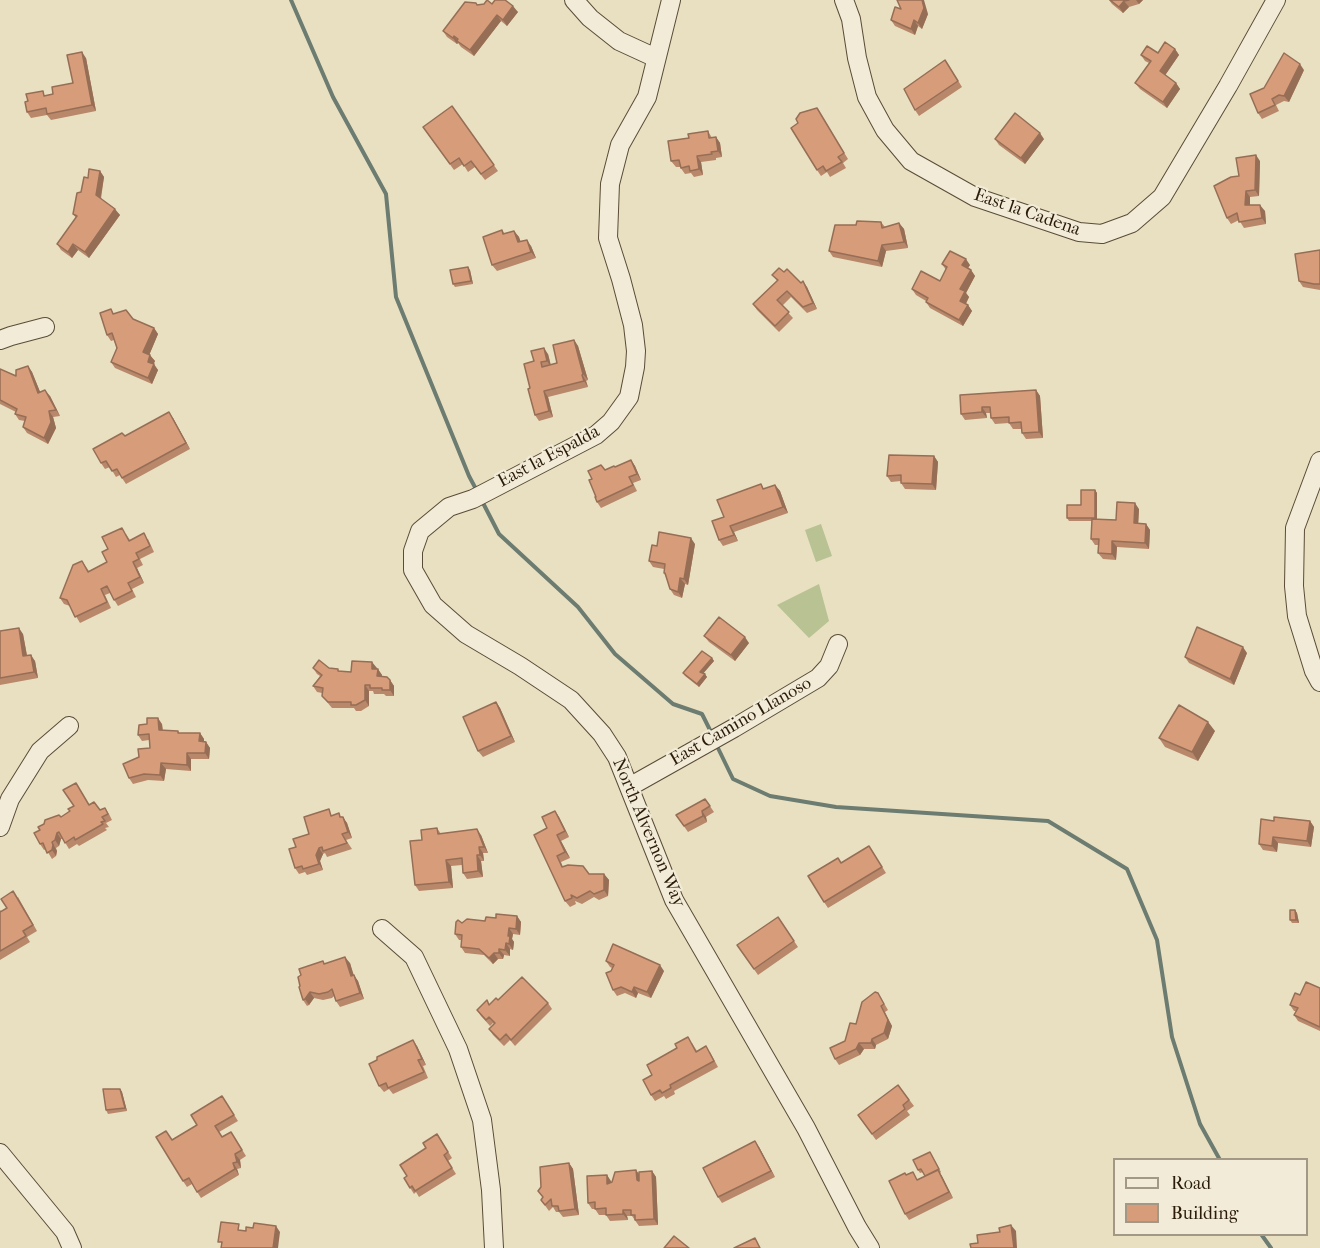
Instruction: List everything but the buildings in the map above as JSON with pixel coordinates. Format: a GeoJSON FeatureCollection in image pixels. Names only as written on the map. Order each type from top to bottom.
{"type":"FeatureCollection","features":[{"type":"Feature","properties":{"kind":"street"},"geometry":{"type":"LineString","coordinates":[[574,0],[590,18],[619,41],[656,58]]}},
{"type":"Feature","properties":{"kind":"street","name":"East la Espalda"},"geometry":{"type":"LineString","coordinates":[[413,570],[413,550],[420,531],[449,507],[473,499],[596,435],[611,422],[629,397],[636,351],[633,325],[608,238],[610,184],[620,146],[647,98],[672,0]]}},
{"type":"Feature","properties":{"kind":"street","name":"East la Cadena"},"geometry":{"type":"LineString","coordinates":[[844,0],[851,19],[857,58],[867,97],[885,130],[911,161],[975,197],[1079,232],[1102,234],[1132,223],[1162,196],[1276,0]]}},
{"type":"Feature","properties":{"kind":"street"},"geometry":{"type":"LineString","coordinates":[[0,340],[45,327]]}},
{"type":"Feature","properties":{"kind":"street"},"geometry":{"type":"LineString","coordinates":[[1320,461],[1295,528],[1294,586],[1298,615],[1314,671],[1320,682]]}},
{"type":"Feature","properties":{"kind":"street","name":"North Alvernon Way"},"geometry":{"type":"LineString","coordinates":[[413,570],[433,605],[466,634],[571,700],[602,734],[617,757],[674,900],[806,1128],[870,1248]]}},
{"type":"Feature","properties":{"kind":"street","name":"East Camino Llanoso"},"geometry":{"type":"LineString","coordinates":[[629,787],[818,678],[829,666],[838,644]]}},
{"type":"Feature","properties":{"kind":"street"},"geometry":{"type":"LineString","coordinates":[[0,827],[10,799],[40,751],[69,726]]}},
{"type":"Feature","properties":{"kind":"street"},"geometry":{"type":"LineString","coordinates":[[382,929],[414,957],[458,1049],[482,1120],[491,1190],[494,1248]]}},
{"type":"Feature","properties":{"kind":"street"},"geometry":{"type":"LineString","coordinates":[[0,1153],[64,1232],[72,1248]]}},
{"type":"Feature","properties":{"kind":"green space"},"geometry":{"type":"Polygon","coordinates":[[[821,524],[832,556],[816,562],[805,530],[821,524]]]}},
{"type":"Feature","properties":{"kind":"green space"},"geometry":{"type":"Polygon","coordinates":[[[819,584],[829,621],[809,638],[777,605],[819,584]]]}},
{"type":"Feature","properties":{"kind":"waterway"},"geometry":{"type":"LineString","coordinates":[[291,0],[333,97],[386,194],[396,297],[477,491]]}},
{"type":"Feature","properties":{"kind":"waterway"},"geometry":{"type":"LineString","coordinates":[[482,501],[499,534],[578,607],[615,654],[673,704],[702,714],[712,734]]}},
{"type":"Feature","properties":{"kind":"waterway"},"geometry":{"type":"LineString","coordinates":[[716,744],[733,779],[770,796],[836,807],[1048,821],[1127,869],[1157,940],[1172,1037],[1200,1124],[1219,1158]]}},
{"type":"Feature","properties":{"kind":"waterway"},"geometry":{"type":"LineString","coordinates":[[1262,1236],[1271,1248]]}}]}
